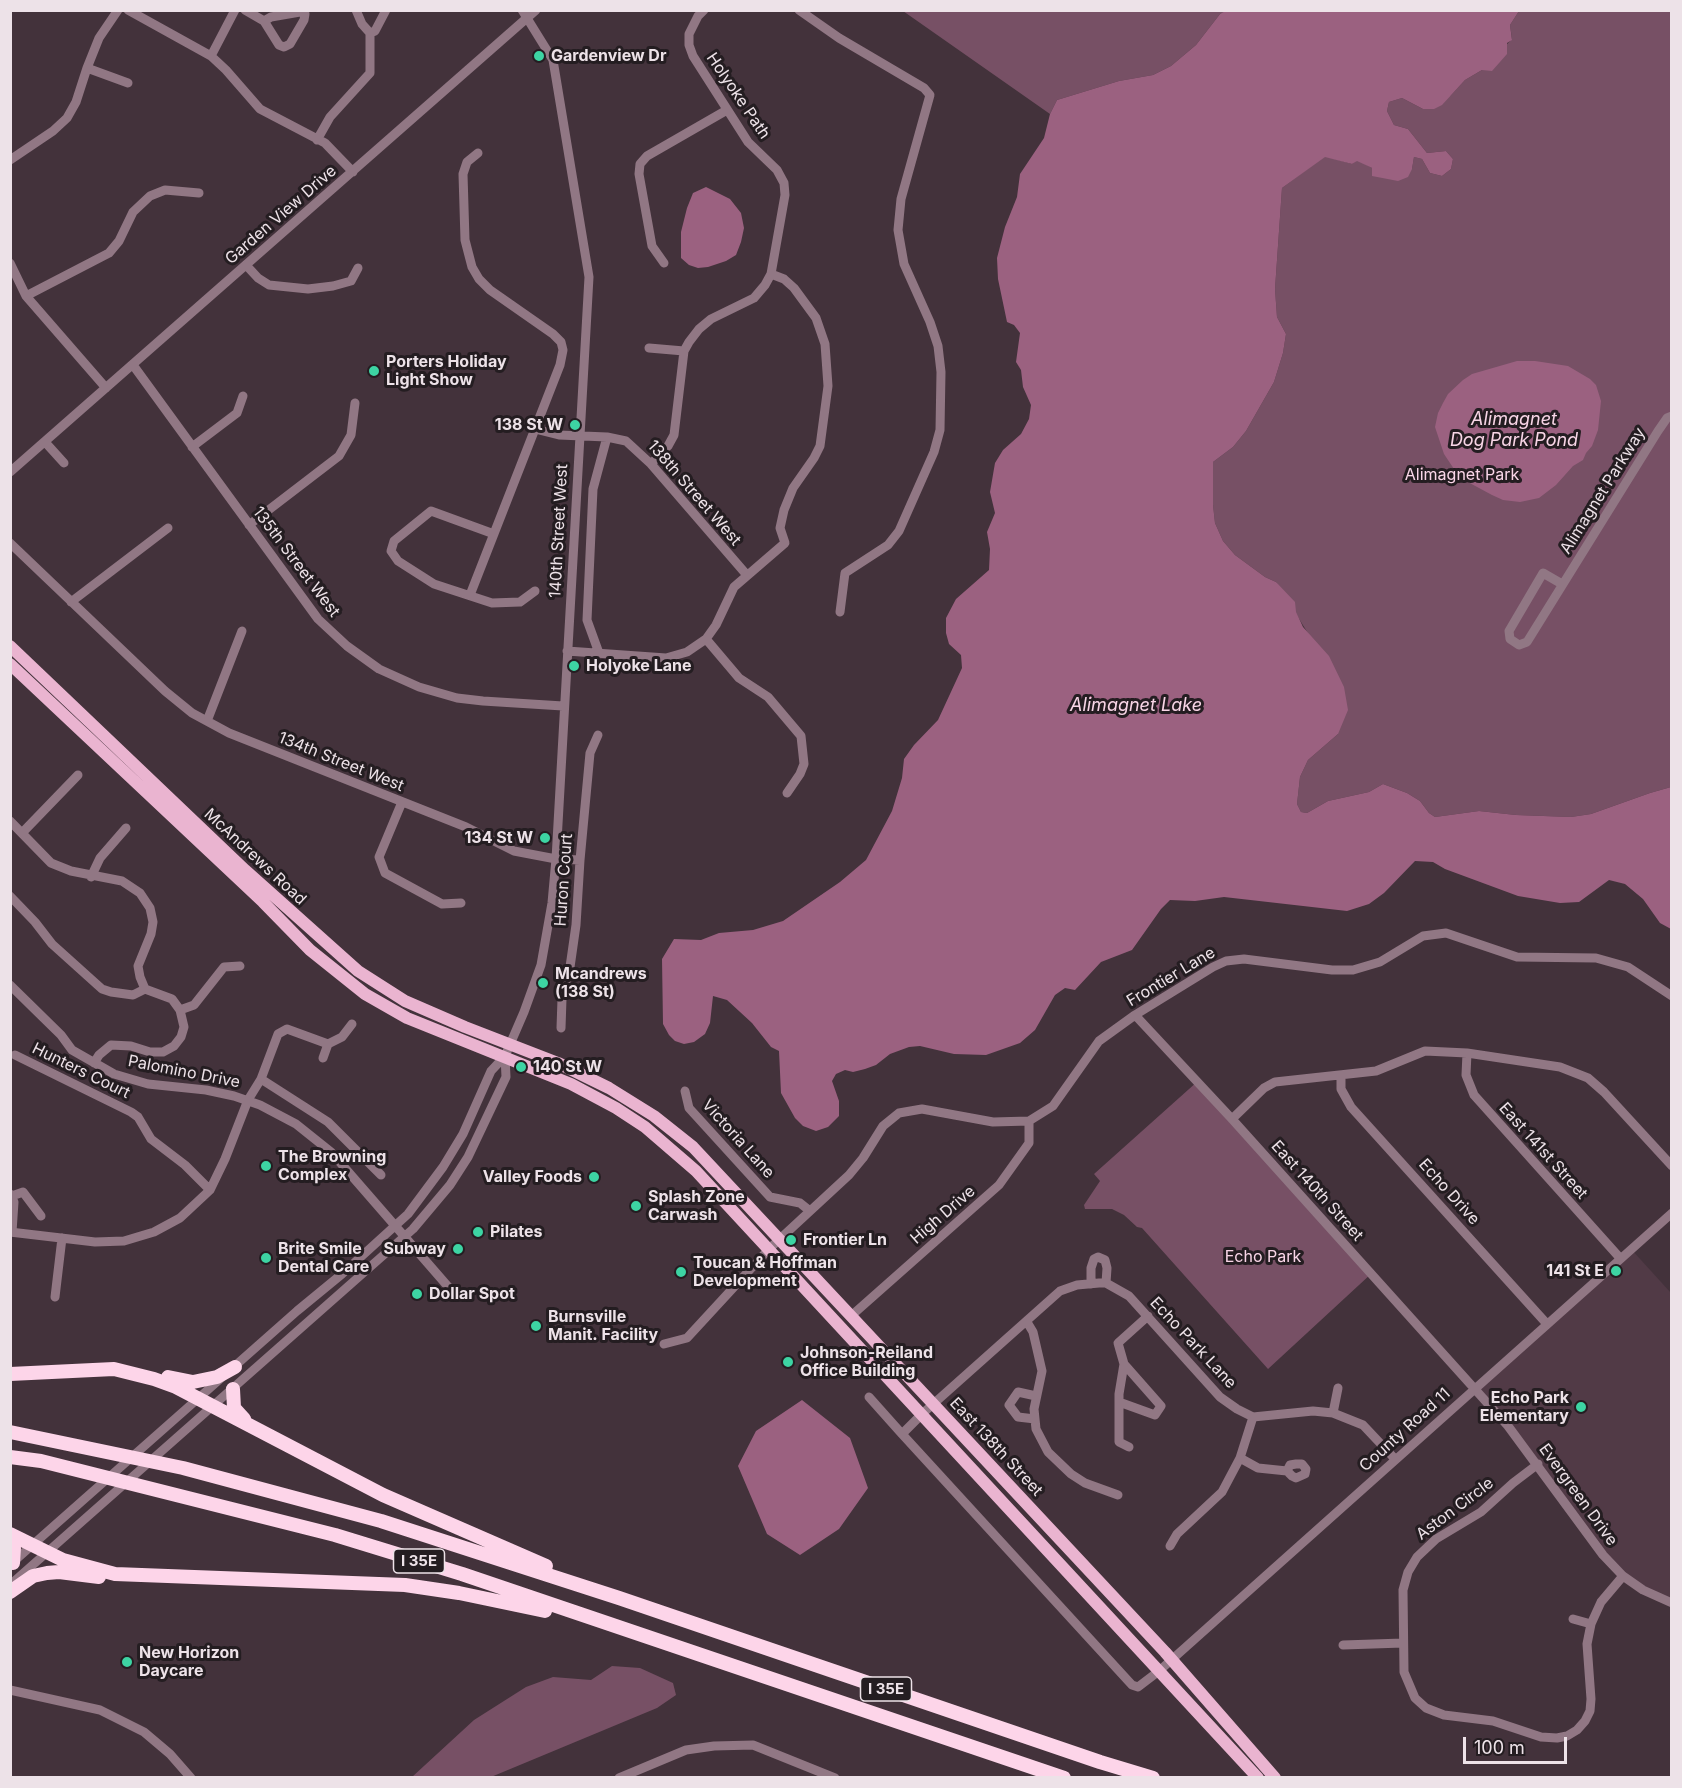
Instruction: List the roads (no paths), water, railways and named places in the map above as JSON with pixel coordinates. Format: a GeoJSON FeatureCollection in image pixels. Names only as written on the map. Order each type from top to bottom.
{"type":"FeatureCollection","features":[{"type":"Feature","properties":{"kind":"highway"},"geometry":{"type":"LineString","coordinates":[[122,1371],[140,1370],[176,1380],[193,1382],[217,1377],[235,1367]]}},
{"type":"Feature","properties":{"kind":"highway"},"geometry":{"type":"LineString","coordinates":[[10,1374],[114,1369],[176,1387],[383,1495],[619,1598]]}},
{"type":"Feature","properties":{"kind":"highway"},"geometry":{"type":"LineString","coordinates":[[233,1389],[234,1408],[237,1413],[276,1439]]}},
{"type":"Feature","properties":{"kind":"highway","name":"I 35E"},"geometry":{"type":"LineString","coordinates":[[10,1432],[183,1468],[381,1521],[619,1598],[1153,1778]]}},
{"type":"Feature","properties":{"kind":"highway","name":"I 35E"},"geometry":{"type":"LineString","coordinates":[[10,1457],[40,1461],[335,1535],[462,1574],[1064,1778]]}},
{"type":"Feature","properties":{"kind":"highway"},"geometry":{"type":"LineString","coordinates":[[10,1534],[63,1560],[115,1574],[405,1585],[530,1607],[657,1640]]}},
{"type":"Feature","properties":{"kind":"highway"},"geometry":{"type":"LineString","coordinates":[[10,1540],[14,1548],[12,1564]]}},
{"type":"Feature","properties":{"kind":"highway"},"geometry":{"type":"LineString","coordinates":[[10,1592],[33,1576],[59,1572],[108,1578],[115,1574]]}},
{"type":"Feature","properties":{"kind":"main road","name":"McAndrews Road"},"geometry":{"type":"LineString","coordinates":[[10,646],[245,870],[358,971],[405,1001],[510,1044]]}},
{"type":"Feature","properties":{"kind":"main road","name":"McAndrews Road"},"geometry":{"type":"LineString","coordinates":[[10,664],[337,973],[365,994],[407,1018],[505,1056]]}},
{"type":"Feature","properties":{"kind":"main road","name":"East 138th Street"},"geometry":{"type":"LineString","coordinates":[[510,1044],[596,1081],[654,1116],[693,1147],[1172,1659],[1263,1774]]}},
{"type":"Feature","properties":{"kind":"main road","name":"East 138th Street"},"geometry":{"type":"LineString","coordinates":[[505,1056],[571,1084],[616,1108],[645,1127],[696,1171],[1159,1671],[1263,1774]]}},
{"type":"Feature","properties":{"kind":"street"},"geometry":{"type":"LineString","coordinates":[[10,160],[53,131],[67,118],[76,102],[99,38],[118,10]]}},
{"type":"Feature","properties":{"kind":"street"},"geometry":{"type":"LineString","coordinates":[[128,10],[211,57],[226,70],[260,109],[325,143],[353,172]]}},
{"type":"Feature","properties":{"kind":"street"},"geometry":{"type":"LineString","coordinates":[[211,57],[235,10]]}},
{"type":"Feature","properties":{"kind":"street"},"geometry":{"type":"LineString","coordinates":[[245,10],[264,21],[279,45],[284,47],[290,44],[305,14],[300,12],[271,17],[264,21]]}},
{"type":"Feature","properties":{"kind":"street"},"geometry":{"type":"LineString","coordinates":[[317,140],[330,117],[370,73],[370,33],[362,24],[356,10]]}},
{"type":"Feature","properties":{"kind":"street"},"geometry":{"type":"LineString","coordinates":[[370,33],[375,31],[386,10]]}},
{"type":"Feature","properties":{"kind":"street","name":"Garden View Drive"},"geometry":{"type":"LineString","coordinates":[[10,472],[353,172],[525,14],[536,10]]}},
{"type":"Feature","properties":{"kind":"street","name":"Holyoke Path"},"geometry":{"type":"LineString","coordinates":[[651,464],[668,446],[674,435],[684,351],[699,329],[711,319],[754,298],[771,274],[785,195],[784,183],[777,170],[748,142],[693,56],[689,45],[689,34],[698,16],[704,10]]}},
{"type":"Feature","properties":{"kind":"street"},"geometry":{"type":"LineString","coordinates":[[799,10],[839,38],[924,88],[930,95],[901,199],[898,230],[904,264],[930,322],[938,346],[941,372],[940,430],[934,452],[899,531],[888,545],[845,573],[840,612]]}},
{"type":"Feature","properties":{"kind":"street","name":"140th Street West"},"geometry":{"type":"LineString","coordinates":[[505,1056],[541,965],[552,903],[589,277],[553,60],[525,14]]}},
{"type":"Feature","properties":{"kind":"street"},"geometry":{"type":"LineString","coordinates":[[87,68],[128,83]]}},
{"type":"Feature","properties":{"kind":"street"},"geometry":{"type":"LineString","coordinates":[[664,263],[652,246],[639,174],[640,164],[647,156],[727,110]]}},
{"type":"Feature","properties":{"kind":"street"},"geometry":{"type":"LineString","coordinates":[[470,596],[560,365],[563,350],[561,342],[553,334],[490,290],[479,279],[472,267],[465,240],[463,174],[467,162],[478,153]]}},
{"type":"Feature","properties":{"kind":"street"},"geometry":{"type":"LineString","coordinates":[[26,296],[109,253],[119,241],[133,212],[150,196],[165,190],[199,193]]}},
{"type":"Feature","properties":{"kind":"street"},"geometry":{"type":"LineString","coordinates":[[10,263],[26,296],[106,388]]}},
{"type":"Feature","properties":{"kind":"street"},"geometry":{"type":"LineString","coordinates":[[246,265],[258,278],[269,285],[308,289],[351,281],[358,268]]}},
{"type":"Feature","properties":{"kind":"street"},"geometry":{"type":"LineString","coordinates":[[567,651],[666,658],[687,652],[705,639],[716,625],[734,586],[785,543],[780,528],[784,510],[793,488],[820,446],[828,386],[825,344],[816,318],[794,288],[784,279],[771,274]]}},
{"type":"Feature","properties":{"kind":"street"},"geometry":{"type":"LineString","coordinates":[[650,348],[684,351]]}},
{"type":"Feature","properties":{"kind":"street","name":"135th Street West"},"geometry":{"type":"LineString","coordinates":[[133,365],[318,619],[346,646],[379,669],[419,687],[457,698],[563,706]]}},
{"type":"Feature","properties":{"kind":"street"},"geometry":{"type":"LineString","coordinates":[[192,447],[237,413],[243,396]]}},
{"type":"Feature","properties":{"kind":"street"},"geometry":{"type":"LineString","coordinates":[[249,525],[339,456],[351,435],[355,403]]}},
{"type":"Feature","properties":{"kind":"street","name":"Alimagnet Parkway"},"geometry":{"type":"LineString","coordinates":[[1562,584],[1543,573],[1509,631],[1510,639],[1519,645],[1527,642],[1658,431],[1671,416]]}},
{"type":"Feature","properties":{"kind":"street","name":"138th Street West"},"geometry":{"type":"LineString","coordinates":[[535,429],[559,435],[607,437],[626,441],[651,464],[746,574]]}},
{"type":"Feature","properties":{"kind":"street"},"geometry":{"type":"LineString","coordinates":[[599,653],[587,620],[593,489],[607,437]]}},
{"type":"Feature","properties":{"kind":"street"},"geometry":{"type":"LineString","coordinates":[[45,442],[64,463]]}},
{"type":"Feature","properties":{"kind":"street"},"geometry":{"type":"LineString","coordinates":[[494,534],[431,511],[392,544],[392,554],[407,568],[434,584],[492,603],[520,602],[535,591]]}},
{"type":"Feature","properties":{"kind":"street"},"geometry":{"type":"LineString","coordinates":[[71,602],[168,528]]}},
{"type":"Feature","properties":{"kind":"street","name":"134th Street West"},"geometry":{"type":"LineString","coordinates":[[10,543],[165,691],[192,713],[229,734],[402,802],[468,823],[514,852],[556,859],[580,860]]}},
{"type":"Feature","properties":{"kind":"street"},"geometry":{"type":"LineString","coordinates":[[207,721],[242,631]]}},
{"type":"Feature","properties":{"kind":"street"},"geometry":{"type":"LineString","coordinates":[[705,639],[739,678],[768,698],[801,736],[804,764],[787,793]]}},
{"type":"Feature","properties":{"kind":"street","name":"Huron Court"},"geometry":{"type":"LineString","coordinates":[[561,1028],[562,999],[575,937],[590,753],[598,735]]}},
{"type":"Feature","properties":{"kind":"street"},"geometry":{"type":"LineString","coordinates":[[22,833],[78,775]]}},
{"type":"Feature","properties":{"kind":"street"},"geometry":{"type":"LineString","coordinates":[[402,802],[379,857],[385,873],[442,904],[461,903]]}},
{"type":"Feature","properties":{"kind":"street"},"geometry":{"type":"LineString","coordinates":[[10,821],[51,863],[91,877],[122,881],[140,893],[150,908],[153,922],[151,934],[138,966],[145,989]]}},
{"type":"Feature","properties":{"kind":"street"},"geometry":{"type":"LineString","coordinates":[[91,877],[100,858],[126,828]]}},
{"type":"Feature","properties":{"kind":"street"},"geometry":{"type":"LineString","coordinates":[[10,896],[35,922],[52,945],[102,989],[133,995],[145,989],[172,999],[180,1010],[184,1027],[174,1046],[163,1052],[150,1052],[131,1046],[111,1045],[99,1055],[94,1063]]}},
{"type":"Feature","properties":{"kind":"street","name":"Frontier Lane"},"geometry":{"type":"LineString","coordinates":[[1029,1121],[1053,1106],[1099,1041],[1135,1015],[1226,961],[1244,959],[1332,970],[1353,970],[1380,962],[1423,936],[1446,933],[1516,957],[1596,958],[1628,967],[1671,996]]}},
{"type":"Feature","properties":{"kind":"street"},"geometry":{"type":"LineString","coordinates":[[180,1010],[194,1005],[224,967],[240,966]]}},
{"type":"Feature","properties":{"kind":"street","name":"Palomino Drive"},"geometry":{"type":"LineString","coordinates":[[10,985],[61,1035],[72,1050],[114,1074],[148,1084],[206,1090],[248,1100],[286,1118],[320,1142],[451,1290]]}},
{"type":"Feature","properties":{"kind":"street","name":"East 140th Street"},"geometry":{"type":"LineString","coordinates":[[1135,1015],[1232,1119],[1474,1389]]}},
{"type":"Feature","properties":{"kind":"street"},"geometry":{"type":"LineString","coordinates":[[41,1216],[27,1195],[19,1192],[11,1195],[14,1202],[11,1232],[95,1242],[124,1240],[154,1232],[180,1218],[210,1190],[248,1100],[261,1079],[278,1034],[287,1029],[328,1044],[338,1041],[352,1024]]}},
{"type":"Feature","properties":{"kind":"street"},"geometry":{"type":"LineString","coordinates":[[323,1058],[328,1044]]}},
{"type":"Feature","properties":{"kind":"street"},"geometry":{"type":"LineString","coordinates":[[1232,1119],[1264,1088],[1275,1082],[1376,1071],[1425,1051],[1467,1053],[1560,1067],[1587,1078],[1604,1092],[1671,1166]]}},
{"type":"Feature","properties":{"kind":"street","name":"East 141st Street"},"geometry":{"type":"LineString","coordinates":[[1467,1053],[1466,1075],[1473,1095],[1620,1258]]}},
{"type":"Feature","properties":{"kind":"street","name":"Hunters Court"},"geometry":{"type":"LineString","coordinates":[[15,1055],[131,1112],[138,1117],[151,1139],[185,1165],[210,1190]]}},
{"type":"Feature","properties":{"kind":"street"},"geometry":{"type":"LineString","coordinates":[[12,1564],[396,1226],[421,1199],[443,1167],[463,1134],[491,1071],[505,1056]]}},
{"type":"Feature","properties":{"kind":"street"},"geometry":{"type":"LineString","coordinates":[[10,1585],[405,1237],[450,1185],[468,1157],[506,1077],[505,1056]]}},
{"type":"Feature","properties":{"kind":"street","name":"Echo Drive"},"geometry":{"type":"LineString","coordinates":[[1341,1075],[1341,1089],[1351,1107],[1547,1324]]}},
{"type":"Feature","properties":{"kind":"street"},"geometry":{"type":"LineString","coordinates":[[261,1079],[328,1122],[381,1175]]}},
{"type":"Feature","properties":{"kind":"street","name":"Victoria Lane"},"geometry":{"type":"LineString","coordinates":[[685,1091],[689,1108],[770,1197],[800,1203],[810,1211]]}},
{"type":"Feature","properties":{"kind":"street"},"geometry":{"type":"LineString","coordinates":[[664,1344],[687,1338],[769,1248],[849,1175],[863,1158],[883,1126],[899,1113],[922,1109],[993,1122],[1029,1121]]}},
{"type":"Feature","properties":{"kind":"street","name":"High Drive"},"geometry":{"type":"LineString","coordinates":[[851,1316],[999,1185],[1029,1143],[1029,1121]]}},
{"type":"Feature","properties":{"kind":"street","name":"County Road 11"},"geometry":{"type":"LineString","coordinates":[[902,1434],[1132,1685],[1138,1687],[1159,1671],[1671,1213]]}},
{"type":"Feature","properties":{"kind":"street"},"geometry":{"type":"LineString","coordinates":[[55,1297],[62,1238]]}},
{"type":"Feature","properties":{"kind":"street"},"geometry":{"type":"LineString","coordinates":[[1091,1284],[1092,1263],[1098,1257],[1105,1260],[1106,1284]]}},
{"type":"Feature","properties":{"kind":"street","name":"Echo Park Lane"},"geometry":{"type":"LineString","coordinates":[[902,1434],[1060,1291],[1077,1285],[1091,1284],[1106,1284],[1130,1296],[1220,1397],[1253,1417]]}},
{"type":"Feature","properties":{"kind":"street"},"geometry":{"type":"LineString","coordinates":[[1129,1447],[1119,1442],[1119,1402],[1124,1364],[1118,1342],[1148,1317]]}},
{"type":"Feature","properties":{"kind":"street"},"geometry":{"type":"LineString","coordinates":[[1027,1322],[1033,1332],[1042,1371],[1034,1409],[1036,1430],[1048,1452],[1071,1474],[1085,1483],[1118,1495]]}},
{"type":"Feature","properties":{"kind":"street"},"geometry":{"type":"LineString","coordinates":[[1119,1402],[1155,1415],[1161,1406],[1124,1364]]}},
{"type":"Feature","properties":{"kind":"street"},"geometry":{"type":"LineString","coordinates":[[1333,1413],[1338,1388]]}},
{"type":"Feature","properties":{"kind":"street","name":"Evergreen Drive"},"geometry":{"type":"LineString","coordinates":[[1474,1389],[1508,1426],[1538,1464],[1603,1555],[1623,1576],[1643,1590],[1671,1603]]}},
{"type":"Feature","properties":{"kind":"street"},"geometry":{"type":"LineString","coordinates":[[1035,1419],[1018,1417],[1009,1405],[1018,1392],[1036,1396]]}},
{"type":"Feature","properties":{"kind":"street"},"geometry":{"type":"LineString","coordinates":[[869,1397],[902,1434]]}},
{"type":"Feature","properties":{"kind":"street"},"geometry":{"type":"LineString","coordinates":[[1170,1546],[1177,1534],[1222,1492],[1240,1458],[1253,1417],[1313,1412],[1333,1413],[1363,1425],[1395,1459]]}},
{"type":"Feature","properties":{"kind":"street"},"geometry":{"type":"LineString","coordinates":[[1240,1458],[1258,1468],[1287,1471]]}},
{"type":"Feature","properties":{"kind":"street","name":"Aston Circle"},"geometry":{"type":"LineString","coordinates":[[1538,1464],[1481,1512],[1436,1539],[1417,1557],[1408,1572],[1403,1590],[1404,1672],[1415,1698],[1426,1708],[1444,1715],[1493,1721],[1542,1737],[1567,1736],[1577,1730],[1590,1711],[1587,1644],[1591,1624],[1601,1602],[1623,1576]]}},
{"type":"Feature","properties":{"kind":"street"},"geometry":{"type":"LineString","coordinates":[[1573,1619],[1591,1624]]}},
{"type":"Feature","properties":{"kind":"street"},"geometry":{"type":"LineString","coordinates":[[1343,1645],[1403,1643]]}},
{"type":"Feature","properties":{"kind":"street"},"geometry":{"type":"LineString","coordinates":[[10,1690],[100,1710],[144,1732],[170,1754],[191,1778]]}},
{"type":"Feature","properties":{"kind":"street"},"geometry":{"type":"LineString","coordinates":[[619,1778],[686,1750],[714,1746],[753,1745],[835,1778]]}},
{"type":"Feature","properties":{"kind":"water","name":"Alimagnet Lake"},"geometry":{"type":"Polygon","coordinates":[[[1227,10],[1519,11],[1510,25],[1512,40],[1507,43],[1507,54],[1492,71],[1482,70],[1465,80],[1442,105],[1434,109],[1423,109],[1402,98],[1389,102],[1387,111],[1394,125],[1408,129],[1427,153],[1446,151],[1453,159],[1451,169],[1442,176],[1430,173],[1422,159],[1414,157],[1408,177],[1398,181],[1372,176],[1372,168],[1357,161],[1352,164],[1325,157],[1282,188],[1275,289],[1277,317],[1286,334],[1283,353],[1274,382],[1246,431],[1233,447],[1213,462],[1213,505],[1215,523],[1223,541],[1235,555],[1265,577],[1276,582],[1295,602],[1296,612],[1303,627],[1329,656],[1344,687],[1348,710],[1338,734],[1308,760],[1300,777],[1297,804],[1301,812],[1307,813],[1328,801],[1369,792],[1383,784],[1407,793],[1420,801],[1435,817],[1479,811],[1571,817],[1591,814],[1671,787],[1671,929],[1660,923],[1643,899],[1625,884],[1609,880],[1579,902],[1560,903],[1518,896],[1445,869],[1433,862],[1415,861],[1384,893],[1369,904],[1347,911],[1224,897],[1195,901],[1170,900],[1132,950],[1101,962],[1075,990],[1065,988],[1055,995],[1035,1030],[1020,1043],[986,1055],[954,1054],[920,1046],[909,1047],[890,1054],[876,1065],[865,1069],[853,1072],[845,1070],[836,1074],[832,1081],[839,1101],[839,1116],[828,1127],[816,1131],[803,1126],[795,1118],[781,1093],[779,1051],[771,1047],[752,1023],[727,1000],[713,996],[710,1023],[705,1034],[694,1042],[684,1044],[675,1041],[669,1035],[663,1024],[662,959],[674,939],[701,940],[719,933],[753,930],[783,921],[840,882],[866,860],[892,811],[902,778],[904,759],[938,720],[962,668],[961,655],[949,644],[946,618],[956,599],[989,570],[990,549],[987,532],[995,513],[990,492],[995,463],[1003,450],[1021,434],[1029,419],[1031,405],[1023,387],[1021,370],[1016,362],[1020,333],[1014,325],[1007,322],[998,279],[997,258],[1005,227],[1017,197],[1020,174],[1044,138],[1050,114],[1057,100],[1119,81],[1153,75],[1171,66],[1196,45],[1220,14],[1227,10]]]}},
{"type":"Feature","properties":{"kind":"water"},"geometry":{"type":"Polygon","coordinates":[[[706,187],[730,199],[741,213],[744,228],[736,255],[726,261],[698,268],[689,265],[681,258],[681,232],[693,193],[706,187]]]}},
{"type":"Feature","properties":{"kind":"water","name":"Alimagnet Dog Park Pond"},"geometry":{"type":"Polygon","coordinates":[[[1517,361],[1568,366],[1596,385],[1601,401],[1598,430],[1583,460],[1573,466],[1556,485],[1539,498],[1520,502],[1503,500],[1466,481],[1456,472],[1444,454],[1435,427],[1438,413],[1448,394],[1463,380],[1472,374],[1517,361]]]}},
{"type":"Feature","properties":{"kind":"water"},"geometry":{"type":"Polygon","coordinates":[[[802,1400],[850,1438],[868,1488],[839,1529],[800,1555],[767,1534],[738,1466],[756,1431],[802,1400]]]}},
{"type":"Feature","properties":{"kind":"place","name":"Gardenview Dr"},"geometry":{"type":"Point","coordinates":[539,56]}},
{"type":"Feature","properties":{"kind":"place","name":"Porters Holiday Light Show"},"geometry":{"type":"Point","coordinates":[374,371]}},
{"type":"Feature","properties":{"kind":"place","name":"138 St W"},"geometry":{"type":"Point","coordinates":[575,425]}},
{"type":"Feature","properties":{"kind":"place","name":"Holyoke Lane"},"geometry":{"type":"Point","coordinates":[574,666]}},
{"type":"Feature","properties":{"kind":"place","name":"134 St W"},"geometry":{"type":"Point","coordinates":[545,838]}},
{"type":"Feature","properties":{"kind":"place","name":"Mcandrews (138 St)"},"geometry":{"type":"Point","coordinates":[543,983]}},
{"type":"Feature","properties":{"kind":"place","name":"140 St W"},"geometry":{"type":"Point","coordinates":[521,1067]}},
{"type":"Feature","properties":{"kind":"place","name":"The Browning Complex"},"geometry":{"type":"Point","coordinates":[266,1166]}},
{"type":"Feature","properties":{"kind":"place","name":"Valley Foods"},"geometry":{"type":"Point","coordinates":[594,1177]}},
{"type":"Feature","properties":{"kind":"place","name":"Splash Zone Carwash"},"geometry":{"type":"Point","coordinates":[636,1206]}},
{"type":"Feature","properties":{"kind":"place","name":"Pilates"},"geometry":{"type":"Point","coordinates":[478,1232]}},
{"type":"Feature","properties":{"kind":"place","name":"Frontier Ln"},"geometry":{"type":"Point","coordinates":[791,1240]}},
{"type":"Feature","properties":{"kind":"place","name":"Subway"},"geometry":{"type":"Point","coordinates":[458,1249]}},
{"type":"Feature","properties":{"kind":"place","name":"Brite Smile Dental Care"},"geometry":{"type":"Point","coordinates":[266,1258]}},
{"type":"Feature","properties":{"kind":"place","name":"141 St E"},"geometry":{"type":"Point","coordinates":[1616,1271]}},
{"type":"Feature","properties":{"kind":"place","name":"Toucan & Hoffman Development"},"geometry":{"type":"Point","coordinates":[681,1272]}},
{"type":"Feature","properties":{"kind":"place","name":"Dollar Spot"},"geometry":{"type":"Point","coordinates":[417,1294]}},
{"type":"Feature","properties":{"kind":"place","name":"Burnsville Manit. Facility"},"geometry":{"type":"Point","coordinates":[536,1326]}},
{"type":"Feature","properties":{"kind":"place","name":"Johnson-Reiland Office Building"},"geometry":{"type":"Point","coordinates":[788,1362]}},
{"type":"Feature","properties":{"kind":"place","name":"Echo Park Elementary"},"geometry":{"type":"Point","coordinates":[1581,1407]}},
{"type":"Feature","properties":{"kind":"place","name":"New Horizon Daycare"},"geometry":{"type":"Point","coordinates":[127,1662]}},
{"type":"Feature","properties":{"kind":"park label","name":"Alimagnet Park"},"geometry":{"type":"Point","coordinates":[1462,475]}},
{"type":"Feature","properties":{"kind":"park label","name":"Echo Park"},"geometry":{"type":"Point","coordinates":[1263,1257]}}]}
